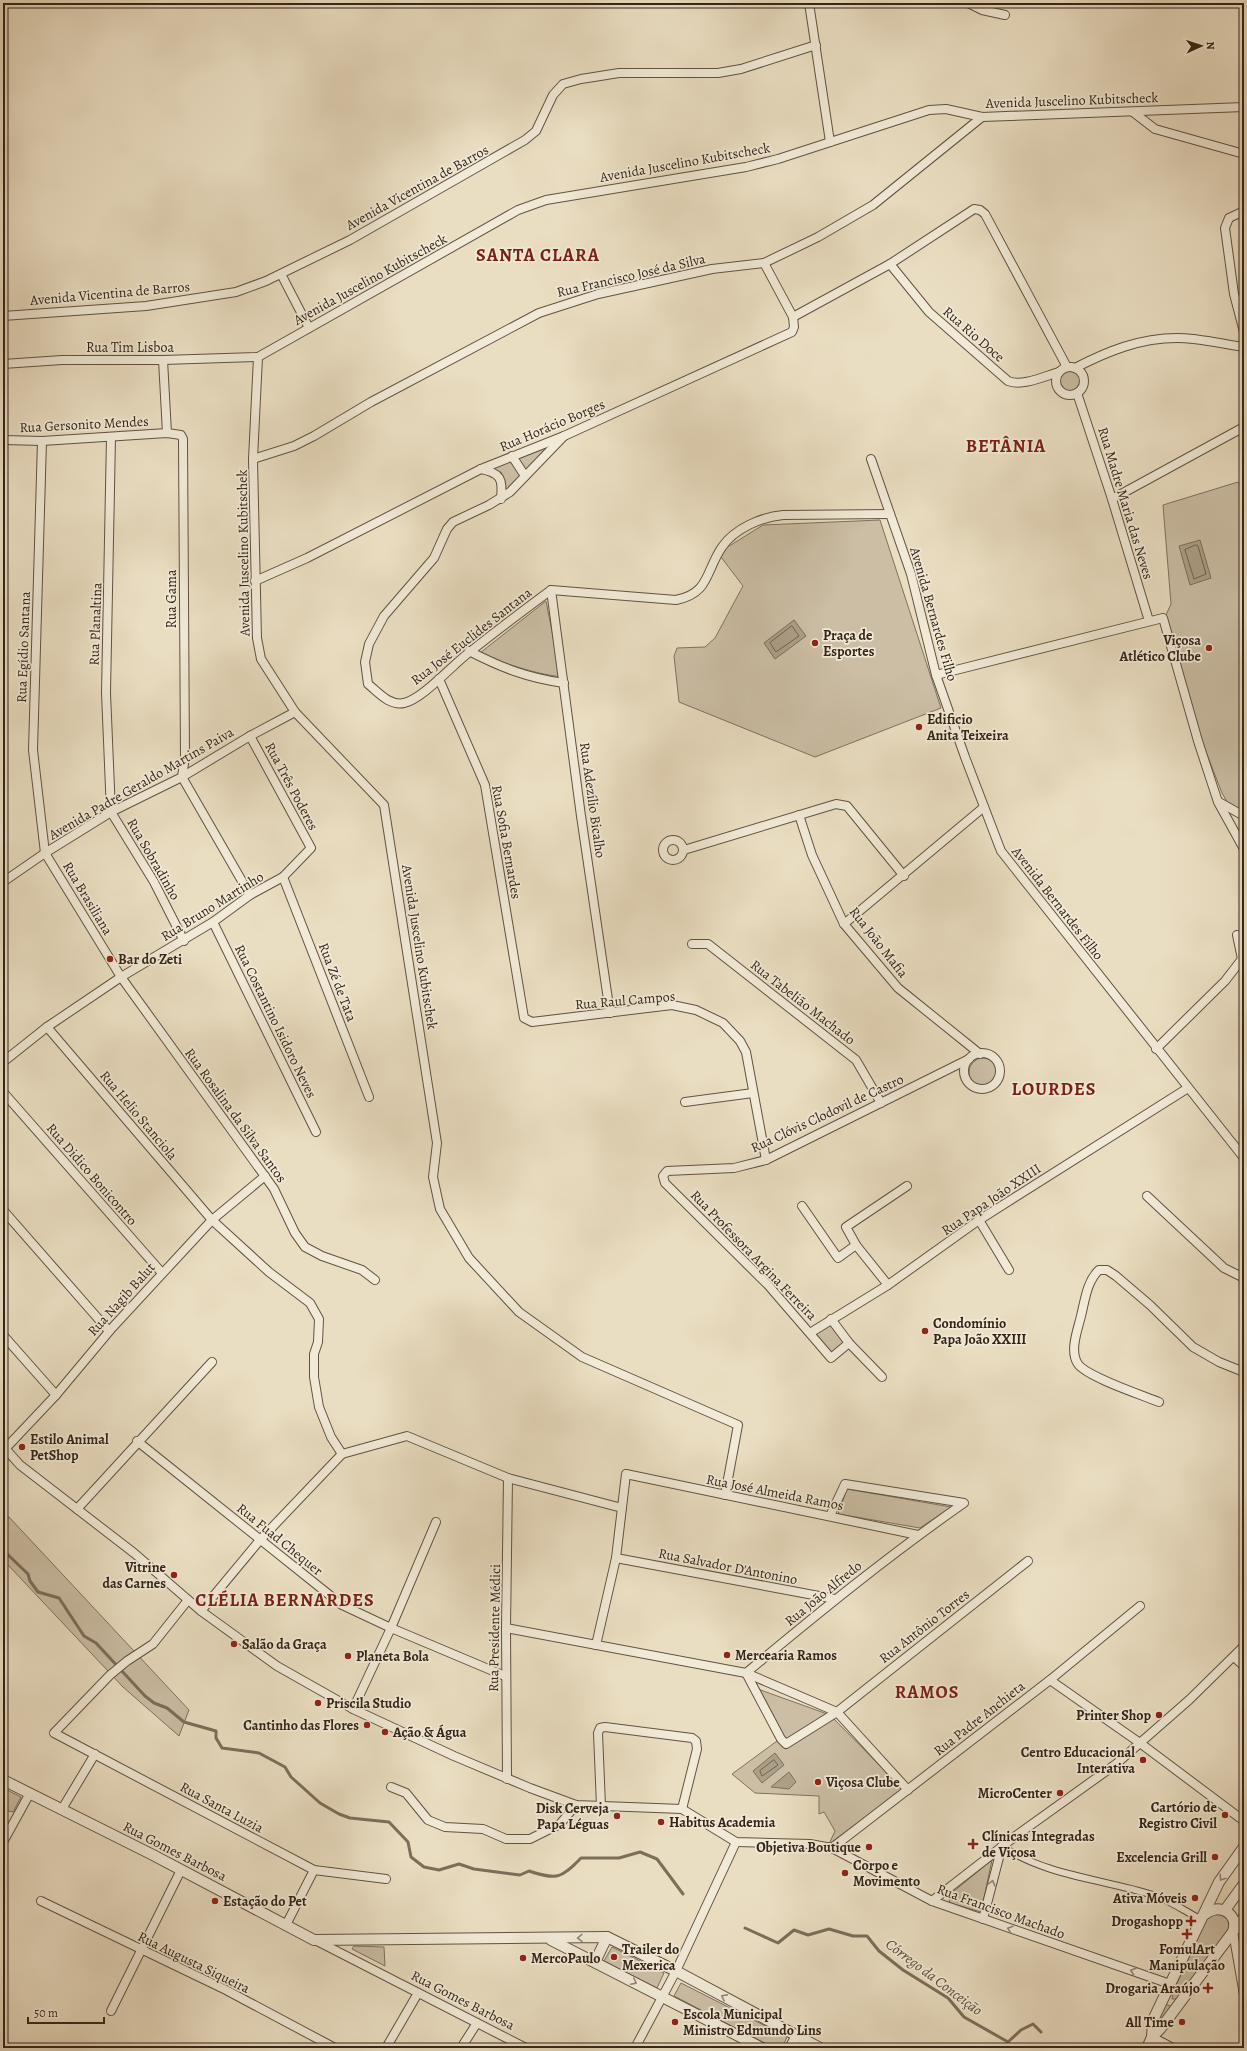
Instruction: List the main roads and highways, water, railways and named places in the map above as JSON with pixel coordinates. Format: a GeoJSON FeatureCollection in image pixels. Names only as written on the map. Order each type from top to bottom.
{"type":"FeatureCollection","features":[{"type":"Feature","properties":{"kind":"water"},"geometry":{"type":"Polygon","coordinates":[[[1200,540],[1211,578],[1190,585],[1179,546],[1200,540]]]}},
{"type":"Feature","properties":{"kind":"water"},"geometry":{"type":"Polygon","coordinates":[[[794,620],[806,636],[775,659],[764,643],[794,620]]]}},
{"type":"Feature","properties":{"kind":"water"},"geometry":{"type":"Polygon","coordinates":[[[775,1753],[784,1765],[762,1783],[753,1771],[775,1753]]]}},
{"type":"Feature","properties":{"kind":"water"},"geometry":{"type":"Polygon","coordinates":[[[789,1772],[796,1782],[789,1789],[771,1787],[789,1772]]]}},
{"type":"Feature","properties":{"kind":"waterway","name":"Córrego da Conceição"},"geometry":{"type":"LineString","coordinates":[[3,1550],[28,1574],[30,1581],[38,1592],[59,1598],[84,1636],[96,1643],[145,1696],[154,1703],[167,1708],[184,1722],[216,1731],[216,1738],[222,1748],[259,1753],[285,1767],[291,1777],[320,1803],[339,1814],[350,1818],[389,1822],[408,1842],[411,1857],[424,1867],[439,1870],[459,1864],[474,1869],[520,1875],[529,1871],[546,1876],[558,1876],[563,1874],[581,1858],[619,1858],[640,1852],[657,1859],[683,1894]]}},
{"type":"Feature","properties":{"kind":"waterway","name":"Córrego da Conceição"},"geometry":{"type":"LineString","coordinates":[[745,1928],[778,1943],[794,1930],[808,1935],[829,1929],[853,1936],[867,1936],[879,1951],[903,1970],[948,1998],[964,2017],[1008,2042],[1021,2030],[1033,2024],[1041,2032]]}},
{"type":"Feature","properties":{"kind":"place","name":"Praça de Esportes"},"geometry":{"type":"Point","coordinates":[815,643]}},
{"type":"Feature","properties":{"kind":"place","name":"Viçosa Atlético Clube"},"geometry":{"type":"Point","coordinates":[1209,648]}},
{"type":"Feature","properties":{"kind":"place","name":"Edificio Anita Teixeira"},"geometry":{"type":"Point","coordinates":[919,727]}},
{"type":"Feature","properties":{"kind":"place","name":"Bar do Zeti"},"geometry":{"type":"Point","coordinates":[110,959]}},
{"type":"Feature","properties":{"kind":"place","name":"Condomínio Papa João XXIII"},"geometry":{"type":"Point","coordinates":[925,1331]}},
{"type":"Feature","properties":{"kind":"place","name":"Estilo Animal PetShop"},"geometry":{"type":"Point","coordinates":[22,1447]}},
{"type":"Feature","properties":{"kind":"place","name":"Vitrine das Carnes"},"geometry":{"type":"Point","coordinates":[174,1575]}},
{"type":"Feature","properties":{"kind":"place","name":"Salão da Graça"},"geometry":{"type":"Point","coordinates":[234,1644]}},
{"type":"Feature","properties":{"kind":"place","name":"Mercearia Ramos"},"geometry":{"type":"Point","coordinates":[727,1655]}},
{"type":"Feature","properties":{"kind":"place","name":"Planeta Bola"},"geometry":{"type":"Point","coordinates":[348,1656]}},
{"type":"Feature","properties":{"kind":"place","name":"Priscila Studio"},"geometry":{"type":"Point","coordinates":[318,1703]}},
{"type":"Feature","properties":{"kind":"place","name":"Printer Shop"},"geometry":{"type":"Point","coordinates":[1159,1715]}},
{"type":"Feature","properties":{"kind":"place","name":"Cantinho das Flores"},"geometry":{"type":"Point","coordinates":[367,1725]}},
{"type":"Feature","properties":{"kind":"place","name":"Ação & Água"},"geometry":{"type":"Point","coordinates":[385,1732]}},
{"type":"Feature","properties":{"kind":"place","name":"Centro Educacional Interativa"},"geometry":{"type":"Point","coordinates":[1143,1760]}},
{"type":"Feature","properties":{"kind":"place","name":"Viçosa Clube"},"geometry":{"type":"Point","coordinates":[818,1782]}},
{"type":"Feature","properties":{"kind":"place","name":"MicroCenter"},"geometry":{"type":"Point","coordinates":[1060,1793]}},
{"type":"Feature","properties":{"kind":"place","name":"Cartório de Registro Civil"},"geometry":{"type":"Point","coordinates":[1225,1815]}},
{"type":"Feature","properties":{"kind":"place","name":"Disk Cerveja Papa Léguas"},"geometry":{"type":"Point","coordinates":[617,1816]}},
{"type":"Feature","properties":{"kind":"place","name":"Habitus Academia"},"geometry":{"type":"Point","coordinates":[661,1822]}},
{"type":"Feature","properties":{"kind":"place","name":"Clínicas Integradas de Viçosa"},"geometry":{"type":"Point","coordinates":[973,1844]}},
{"type":"Feature","properties":{"kind":"place","name":"Objetiva Boutique"},"geometry":{"type":"Point","coordinates":[869,1847]}},
{"type":"Feature","properties":{"kind":"place","name":"Excelencia Grill"},"geometry":{"type":"Point","coordinates":[1215,1857]}},
{"type":"Feature","properties":{"kind":"place","name":"Corpo e Movimento"},"geometry":{"type":"Point","coordinates":[845,1873]}},
{"type":"Feature","properties":{"kind":"place","name":"Ativa Móveis"},"geometry":{"type":"Point","coordinates":[1195,1898]}},
{"type":"Feature","properties":{"kind":"place","name":"Estação do Pet"},"geometry":{"type":"Point","coordinates":[215,1901]}},
{"type":"Feature","properties":{"kind":"place","name":"Drogashopp"},"geometry":{"type":"Point","coordinates":[1191,1921]}},
{"type":"Feature","properties":{"kind":"place","name":"FomulArt Manipulação"},"geometry":{"type":"Point","coordinates":[1187,1934]}},
{"type":"Feature","properties":{"kind":"place","name":"Trailer do Mexerica"},"geometry":{"type":"Point","coordinates":[614,1957]}},
{"type":"Feature","properties":{"kind":"place","name":"MercoPaulo"},"geometry":{"type":"Point","coordinates":[523,1958]}},
{"type":"Feature","properties":{"kind":"place","name":"Drogaria Araújo"},"geometry":{"type":"Point","coordinates":[1208,1988]}},
{"type":"Feature","properties":{"kind":"place","name":"Escola Municipal Ministro Edmundo Lins"},"geometry":{"type":"Point","coordinates":[675,2022]}},
{"type":"Feature","properties":{"kind":"place","name":"All Time"},"geometry":{"type":"Point","coordinates":[1182,2022]}},
{"type":"Feature","properties":{"kind":"district","name":"SANTA CLARA"},"geometry":{"type":"Point","coordinates":[538,255]}},
{"type":"Feature","properties":{"kind":"district","name":"BETÂNIA"},"geometry":{"type":"Point","coordinates":[1006,446]}},
{"type":"Feature","properties":{"kind":"district","name":"LOURDES"},"geometry":{"type":"Point","coordinates":[1054,1089]}},
{"type":"Feature","properties":{"kind":"district","name":"CLÉLIA BERNARDES"},"geometry":{"type":"Point","coordinates":[285,1600]}},
{"type":"Feature","properties":{"kind":"district","name":"RAMOS"},"geometry":{"type":"Point","coordinates":[927,1692]}}]}
